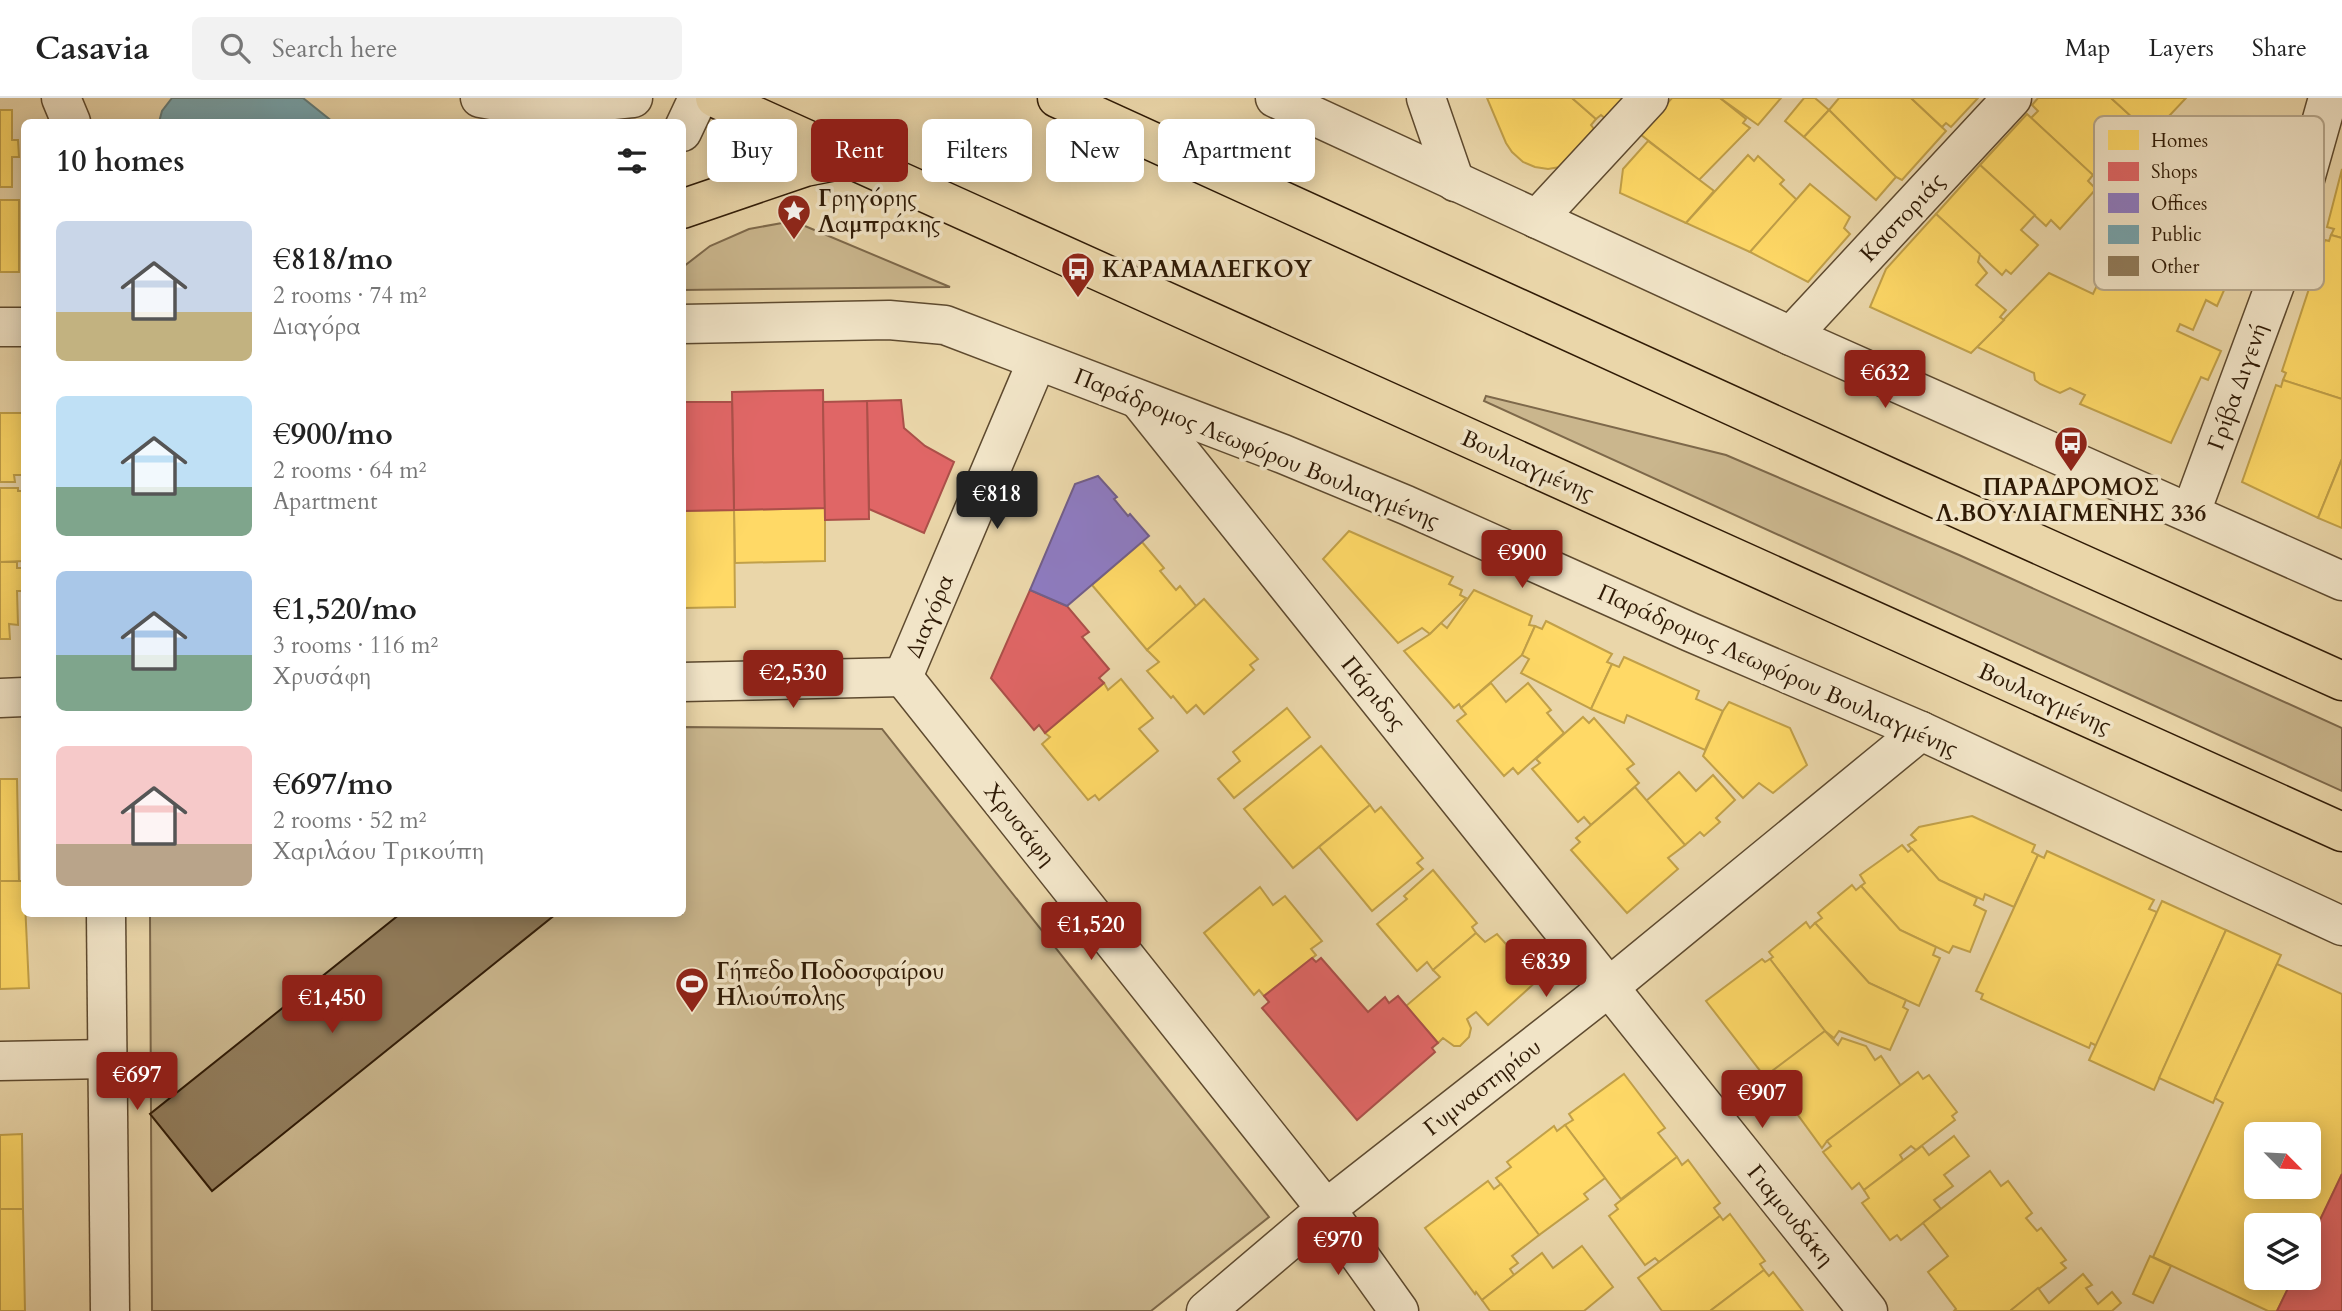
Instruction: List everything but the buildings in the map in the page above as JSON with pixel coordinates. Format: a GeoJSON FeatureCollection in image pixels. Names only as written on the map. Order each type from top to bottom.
{"type":"FeatureCollection","features":[{"type":"Feature","properties":{"kind":"main road","name":"Βουλιαγμένης"},"geometry":{"type":"LineString","coordinates":[[715,98],[811,141]]}},
{"type":"Feature","properties":{"kind":"main road"},"geometry":{"type":"LineString","coordinates":[[1057,98],[2342,681]]}},
{"type":"Feature","properties":{"kind":"main road"},"geometry":{"type":"LineString","coordinates":[[686,208],[811,166]]}},
{"type":"Feature","properties":{"kind":"main road","name":"Βουλιαγμένης"},"geometry":{"type":"LineString","coordinates":[[903,182],[2342,832]]}},
{"type":"Feature","properties":{"kind":"street"},"geometry":{"type":"LineString","coordinates":[[61,98],[70,119]]}},
{"type":"Feature","properties":{"kind":"street"},"geometry":{"type":"LineString","coordinates":[[480,98],[520,104],[552,104],[633,98]]}},
{"type":"Feature","properties":{"kind":"street"},"geometry":{"type":"LineString","coordinates":[[686,123],[698,98]]}},
{"type":"Feature","properties":{"kind":"street"},"geometry":{"type":"LineString","coordinates":[[1275,98],[1791,336],[2342,581]]}},
{"type":"Feature","properties":{"kind":"street"},"geometry":{"type":"LineString","coordinates":[[1426,98],[1455,182]]}},
{"type":"Feature","properties":{"kind":"street"},"geometry":{"type":"LineString","coordinates":[[1537,219],[1649,98]]}},
{"type":"Feature","properties":{"kind":"street","name":"Καστοριάς"},"geometry":{"type":"LineString","coordinates":[[1791,336],[2012,98]]}},
{"type":"Feature","properties":{"kind":"street","name":"Γρίβα Διγενή"},"geometry":{"type":"LineString","coordinates":[[2323,116],[2328,98]]}},
{"type":"Feature","properties":{"kind":"street","name":"Γρίβα Διγενή"},"geometry":{"type":"LineString","coordinates":[[2191,512],[2273,290]]}},
{"type":"Feature","properties":{"kind":"street","name":"Παράδρομος Λεωφόρου Βουλιαγμένης"},"geometry":{"type":"LineString","coordinates":[[686,324],[889,320],[945,325],[1283,454],[1406,505],[1690,632],[1922,731],[2342,926]]}},
{"type":"Feature","properties":{"kind":"street"},"geometry":{"type":"LineString","coordinates":[[0,327],[21,327]]}},
{"type":"Feature","properties":{"kind":"street","name":"Διαγόρα"},"geometry":{"type":"LineString","coordinates":[[903,677],[1037,361]]}},
{"type":"Feature","properties":{"kind":"street","name":"Πάριδος"},"geometry":{"type":"LineString","coordinates":[[1139,400],[1609,987]]}},
{"type":"Feature","properties":{"kind":"street"},"geometry":{"type":"LineString","coordinates":[[686,682],[903,677]]}},
{"type":"Feature","properties":{"kind":"street","name":"Χρυσάφη"},"geometry":{"type":"LineString","coordinates":[[903,677],[1326,1209],[1399,1311]]}},
{"type":"Feature","properties":{"kind":"street"},"geometry":{"type":"LineString","coordinates":[[0,698],[21,697]]}},
{"type":"Feature","properties":{"kind":"street","name":"Γυμναστηρίου"},"geometry":{"type":"LineString","coordinates":[[1206,1311],[1326,1209],[1609,987],[1922,731]]}},
{"type":"Feature","properties":{"kind":"street"},"geometry":{"type":"LineString","coordinates":[[106,917],[110,1311]]}},
{"type":"Feature","properties":{"kind":"street","name":"Γιαμουδάκη"},"geometry":{"type":"LineString","coordinates":[[1609,987],[1868,1311]]}},
{"type":"Feature","properties":{"kind":"street"},"geometry":{"type":"LineString","coordinates":[[0,1061],[107,1059]]}},
{"type":"Feature","properties":{"kind":"shaded area"},"geometry":{"type":"Polygon","coordinates":[[[793,221],[950,287],[686,290],[686,265],[710,246],[749,229],[793,221]]]}},
{"type":"Feature","properties":{"kind":"shaded area"},"geometry":{"type":"Polygon","coordinates":[[[1486,396],[1726,455],[1959,555],[2342,728],[2342,791],[1484,401],[1486,396]]]}},
{"type":"Feature","properties":{"kind":"shaded area","name":"Γήπεδο Ποδοσφαίρου Ηλιούπολης"},"geometry":{"type":"Polygon","coordinates":[[[686,727],[882,729],[1269,1217],[1151,1311],[152,1311],[150,917],[686,917],[686,727]]]}},
{"type":"Feature","properties":{"kind":"place","name":"Γρηγόρης Λαμπράκης"},"geometry":{"type":"Point","coordinates":[794,241]}},
{"type":"Feature","properties":{"kind":"place","name":"ΚΑΡΑΜΑΛΕΓΚΟΥ"},"geometry":{"type":"Point","coordinates":[1078,299]}},
{"type":"Feature","properties":{"kind":"place","name":"ΠΑΡΑΔΡΟΜΟΣ Λ.ΒΟΥΛΙΑΓΜΕΝΗΣ 336"},"geometry":{"type":"Point","coordinates":[2071,473]}},
{"type":"Feature","properties":{"kind":"place","name":"Γήπεδο Ποδοσφαίρου Ηλιούπολης"},"geometry":{"type":"Point","coordinates":[692,1014]}}]}
